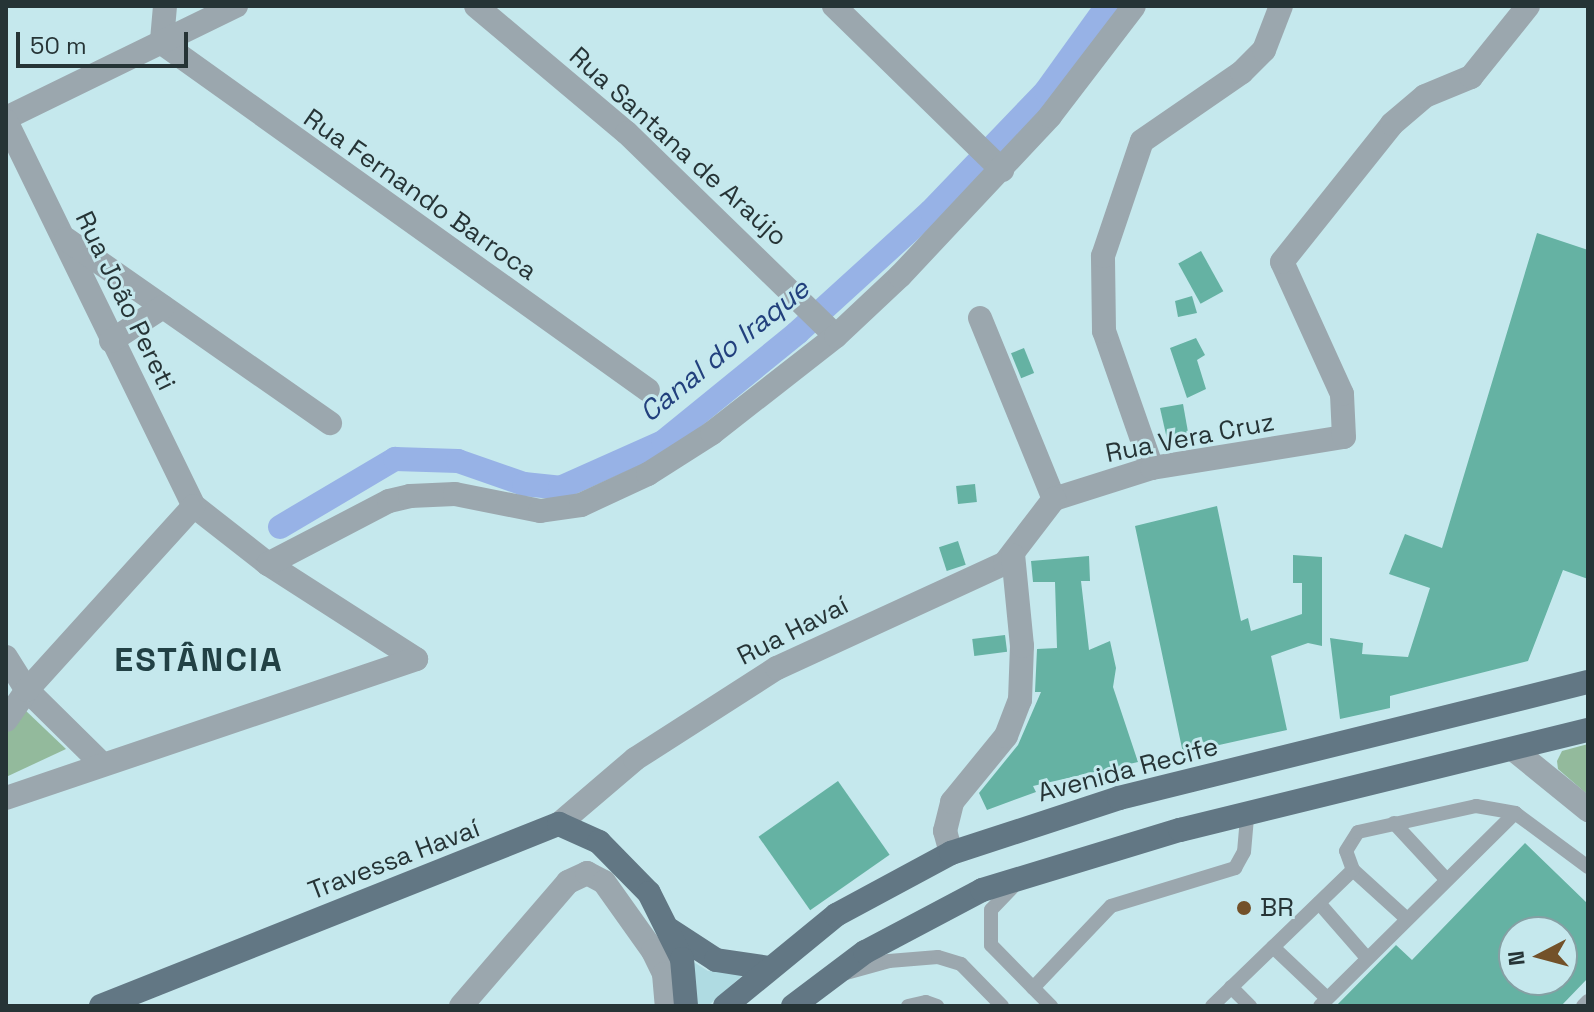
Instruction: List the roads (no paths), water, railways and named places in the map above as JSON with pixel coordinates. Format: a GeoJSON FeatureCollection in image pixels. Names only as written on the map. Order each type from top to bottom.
{"type":"FeatureCollection","features":[{"type":"Feature","properties":{"kind":"main road","name":"Avenida Recife"},"geometry":{"type":"LineString","coordinates":[[725,1006],[836,915],[951,853],[1119,798],[1588,682]]}},
{"type":"Feature","properties":{"kind":"main road"},"geometry":{"type":"LineString","coordinates":[[793,1006],[826,979],[918,922],[982,890],[1247,814],[1588,730]]}},
{"type":"Feature","properties":{"kind":"main road"},"geometry":{"type":"LineString","coordinates":[[559,824],[588,835],[623,862],[670,930],[682,959],[686,1006]]}},
{"type":"Feature","properties":{"kind":"main road","name":"Travessa Havaí"},"geometry":{"type":"LineString","coordinates":[[101,1006],[123,1000],[559,824]]}},
{"type":"Feature","properties":{"kind":"main road"},"geometry":{"type":"LineString","coordinates":[[670,930],[716,960],[769,968]]}},
{"type":"Feature","properties":{"kind":"street"},"geometry":{"type":"LineString","coordinates":[[162,43],[165,6]]}},
{"type":"Feature","properties":{"kind":"street"},"geometry":{"type":"LineString","coordinates":[[6,120],[236,6]]}},
{"type":"Feature","properties":{"kind":"street","name":"Rua Santana de Araújo"},"geometry":{"type":"LineString","coordinates":[[476,6],[627,133],[831,330]]}},
{"type":"Feature","properties":{"kind":"street"},"geometry":{"type":"LineString","coordinates":[[834,6],[969,143],[996,165]]}},
{"type":"Feature","properties":{"kind":"street"},"geometry":{"type":"LineString","coordinates":[[268,564],[389,501],[410,496],[455,494],[540,511],[581,505],[648,474],[712,433],[831,330],[996,165],[1134,6]]}},
{"type":"Feature","properties":{"kind":"street"},"geometry":{"type":"LineString","coordinates":[[1152,468],[1111,360],[1101,307],[1103,256],[1138,151],[1150,133],[1196,106],[1264,50],[1281,6]]}},
{"type":"Feature","properties":{"kind":"street","name":"Rua Vera Cruz"},"geometry":{"type":"LineString","coordinates":[[1054,499],[1152,468],[1338,439],[1346,432],[1342,394],[1282,262],[1392,124],[1425,96],[1471,77],[1528,6]]}},
{"type":"Feature","properties":{"kind":"street","name":"Rua Fernando Barroca"},"geometry":{"type":"LineString","coordinates":[[162,43],[648,390]]}},
{"type":"Feature","properties":{"kind":"street","name":"Rua João Pereti"},"geometry":{"type":"LineString","coordinates":[[6,120],[194,506]]}},
{"type":"Feature","properties":{"kind":"street"},"geometry":{"type":"LineString","coordinates":[[64,237],[330,423]]}},
{"type":"Feature","properties":{"kind":"street"},"geometry":{"type":"LineString","coordinates":[[111,341],[163,307]]}},
{"type":"Feature","properties":{"kind":"street"},"geometry":{"type":"LineString","coordinates":[[980,318],[1054,499]]}},
{"type":"Feature","properties":{"kind":"street","name":"Rua Havaí"},"geometry":{"type":"LineString","coordinates":[[559,824],[635,759],[777,668],[995,569],[1013,555],[1054,499]]}},
{"type":"Feature","properties":{"kind":"street"},"geometry":{"type":"LineString","coordinates":[[6,720],[27,690],[194,506],[268,564],[416,659],[101,763],[6,798]]}},
{"type":"Feature","properties":{"kind":"street"},"geometry":{"type":"LineString","coordinates":[[951,853],[945,831],[952,802],[1006,736],[1020,700],[1022,646],[1013,555]]}},
{"type":"Feature","properties":{"kind":"street"},"geometry":{"type":"LineString","coordinates":[[6,657],[27,690],[101,763]]}},
{"type":"Feature","properties":{"kind":"street"},"geometry":{"type":"LineString","coordinates":[[1513,749],[1588,810]]}},
{"type":"Feature","properties":{"kind":"street"},"geometry":{"type":"LineString","coordinates":[[461,1006],[568,882],[587,873],[604,882],[653,951],[664,974],[667,1006]]}},
{"type":"Feature","properties":{"kind":"lane"},"geometry":{"type":"LineString","coordinates":[[1406,918],[1353,870],[1346,851],[1350,837],[1394,823],[1476,806],[1515,813],[1588,867]]}},
{"type":"Feature","properties":{"kind":"lane"},"geometry":{"type":"LineString","coordinates":[[1273,947],[1323,1002],[1445,878],[1515,813]]}},
{"type":"Feature","properties":{"kind":"lane"},"geometry":{"type":"LineString","coordinates":[[1033,988],[1111,906],[1235,868],[1244,852],[1247,814]]}},
{"type":"Feature","properties":{"kind":"lane"},"geometry":{"type":"LineString","coordinates":[[1394,823],[1445,878]]}},
{"type":"Feature","properties":{"kind":"lane"},"geometry":{"type":"LineString","coordinates":[[1212,1006],[1353,870]]}},
{"type":"Feature","properties":{"kind":"lane"},"geometry":{"type":"LineString","coordinates":[[1036,873],[995,900],[988,924],[991,945],[1051,1006]]}},
{"type":"Feature","properties":{"kind":"lane"},"geometry":{"type":"LineString","coordinates":[[1319,903],[1367,958]]}},
{"type":"Feature","properties":{"kind":"lane"},"geometry":{"type":"LineString","coordinates":[[826,979],[889,961],[938,957],[961,964],[1002,1006]]}},
{"type":"Feature","properties":{"kind":"lane"},"geometry":{"type":"LineString","coordinates":[[1231,987],[1250,1006]]}},
{"type":"Feature","properties":{"kind":"lane"},"geometry":{"type":"LineString","coordinates":[[1583,1006],[1588,1001]]}},
{"type":"Feature","properties":{"kind":"lane"},"geometry":{"type":"LineString","coordinates":[[908,1006],[926,1002],[937,1006]]}},
{"type":"Feature","properties":{"kind":"waterway","name":"Canal do Iraque"},"geometry":{"type":"LineString","coordinates":[[280,527],[395,459],[458,461],[524,484],[560,488],[663,442],[797,333],[931,211],[1046,91],[1107,6]]}},
{"type":"Feature","properties":{"kind":"place","name":"BR"},"geometry":{"type":"Point","coordinates":[1244,908]}},
{"type":"Feature","properties":{"kind":"district","name":"ESTÂNCIA"},"geometry":{"type":"Point","coordinates":[199,660]}}]}
